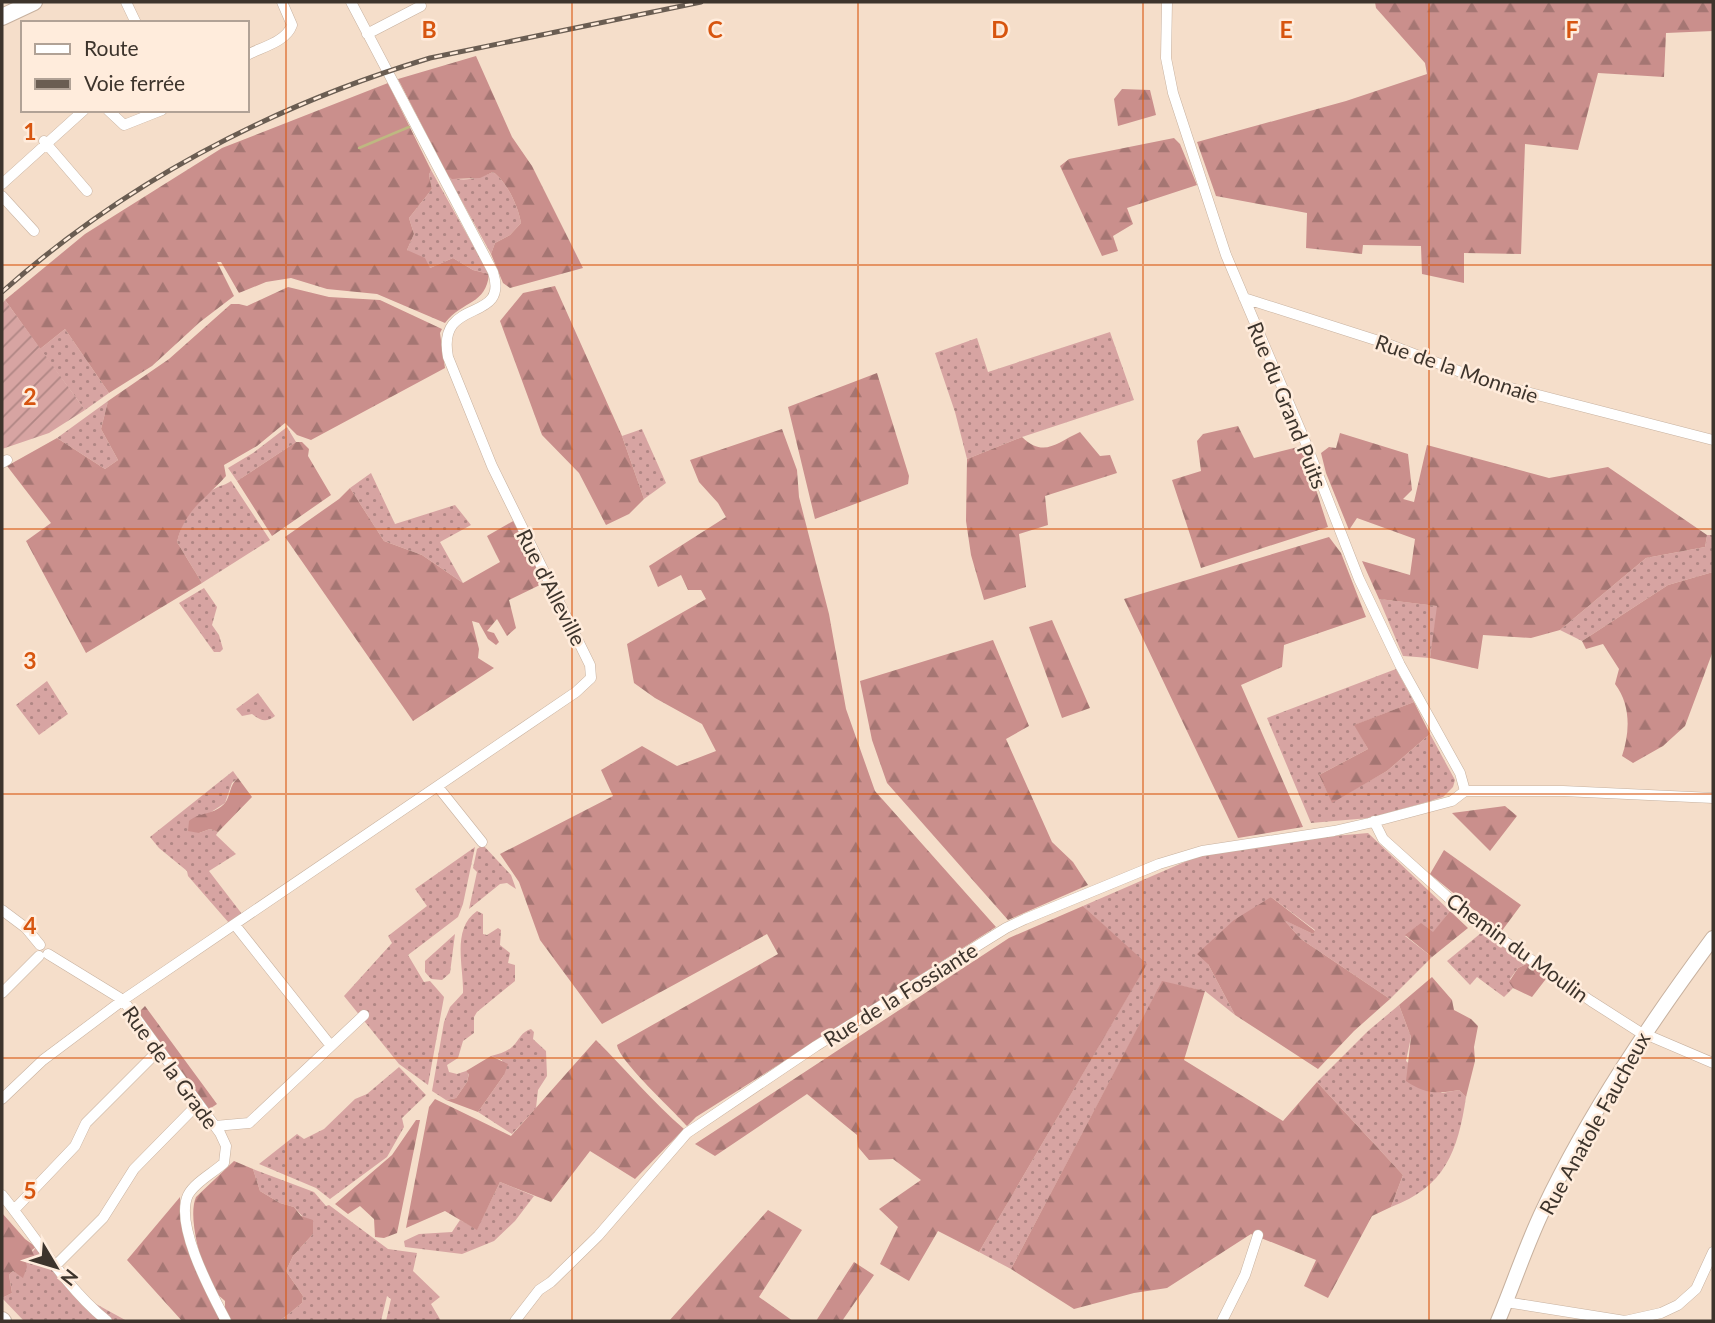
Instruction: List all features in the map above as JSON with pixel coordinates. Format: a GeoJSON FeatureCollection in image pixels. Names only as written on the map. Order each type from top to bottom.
{"type":"FeatureCollection","features":[{"type":"Feature","properties":{"kind":"main road"},"geometry":{"type":"LineString","coordinates":[[2,17],[34,2]]}},
{"type":"Feature","properties":{"kind":"main road","name":"Rue Anatole Faucheux"},"geometry":{"type":"LineString","coordinates":[[1498,1321],[1544,1209],[1567,1162],[1643,1034],[1713,938]]}},
{"type":"Feature","properties":{"kind":"street"},"geometry":{"type":"LineString","coordinates":[[126,2],[135,21]]}},
{"type":"Feature","properties":{"kind":"street"},"geometry":{"type":"LineString","coordinates":[[248,55],[283,38],[289,31],[292,25],[282,2]]}},
{"type":"Feature","properties":{"kind":"street","name":"Rue d'Alleville"},"geometry":{"type":"LineString","coordinates":[[2,1099],[43,1060],[122,1000],[438,787],[584,686],[591,678],[587,659],[492,466],[448,357],[445,341],[448,330],[455,320],[485,306],[498,287],[493,272],[351,2]]}},
{"type":"Feature","properties":{"kind":"street","name":"Rue du Grand Puits"},"geometry":{"type":"LineString","coordinates":[[1167,2],[1166,58],[1173,93],[1226,255],[1305,441],[1359,579],[1400,665],[1460,773],[1465,791]]}},
{"type":"Feature","properties":{"kind":"street"},"geometry":{"type":"LineString","coordinates":[[368,34],[421,6]]}},
{"type":"Feature","properties":{"kind":"street"},"geometry":{"type":"LineString","coordinates":[[2,184],[82,112]]}},
{"type":"Feature","properties":{"kind":"street"},"geometry":{"type":"LineString","coordinates":[[109,112],[124,125],[157,112]]}},
{"type":"Feature","properties":{"kind":"street"},"geometry":{"type":"LineString","coordinates":[[45,143],[86,191]]}},
{"type":"Feature","properties":{"kind":"street"},"geometry":{"type":"LineString","coordinates":[[2,196],[34,231]]}},
{"type":"Feature","properties":{"kind":"street","name":"Rue de la Monnaie"},"geometry":{"type":"LineString","coordinates":[[1244,298],[1385,343],[1487,382],[1713,440]]}},
{"type":"Feature","properties":{"kind":"street"},"geometry":{"type":"LineString","coordinates":[[438,787],[482,842]]}},
{"type":"Feature","properties":{"kind":"street"},"geometry":{"type":"LineString","coordinates":[[1374,821],[1452,801],[1465,791],[1535,790],[1713,798]]}},
{"type":"Feature","properties":{"kind":"street","name":"Chemin du Moulin"},"geometry":{"type":"LineString","coordinates":[[1374,821],[1383,839],[1472,919],[1643,1034],[1713,1063]]}},
{"type":"Feature","properties":{"kind":"street","name":"Rue de la Fossiante"},"geometry":{"type":"LineString","coordinates":[[514,1321],[539,1290],[551,1282],[598,1236],[694,1127],[816,1046],[1006,929],[1159,864],[1202,851],[1334,831],[1374,821]]}},
{"type":"Feature","properties":{"kind":"street","name":"Rue de la Grade"},"geometry":{"type":"LineString","coordinates":[[2,910],[26,928],[40,945],[47,947],[43,955],[122,1000],[215,1126],[226,1146],[224,1163],[195,1186],[184,1207],[194,1253],[206,1285],[226,1321]]}},
{"type":"Feature","properties":{"kind":"street"},"geometry":{"type":"LineString","coordinates":[[234,925],[331,1046]]}},
{"type":"Feature","properties":{"kind":"street"},"geometry":{"type":"LineString","coordinates":[[2,993],[43,955]]}},
{"type":"Feature","properties":{"kind":"street"},"geometry":{"type":"LineString","coordinates":[[215,1126],[249,1123],[365,1015]]}},
{"type":"Feature","properties":{"kind":"street"},"geometry":{"type":"LineString","coordinates":[[14,1210],[75,1146],[86,1123],[159,1050]]}},
{"type":"Feature","properties":{"kind":"street"},"geometry":{"type":"LineString","coordinates":[[56,1265],[103,1217],[134,1169],[200,1105]]}},
{"type":"Feature","properties":{"kind":"street"},"geometry":{"type":"LineString","coordinates":[[2,1195],[93,1310],[107,1321]]}},
{"type":"Feature","properties":{"kind":"street"},"geometry":{"type":"LineString","coordinates":[[1222,1321],[1245,1275],[1258,1234]]}},
{"type":"Feature","properties":{"kind":"street"},"geometry":{"type":"LineString","coordinates":[[1506,1302],[1625,1321],[1661,1313],[1688,1298],[1696,1289],[1713,1252]]}},
{"type":"Feature","properties":{"kind":"shaded area"},"geometry":{"type":"Polygon","coordinates":[[[431,170],[489,274],[473,270],[453,258],[430,268],[407,250],[414,234],[409,218],[432,189],[429,175],[431,170]]]}},
{"type":"Feature","properties":{"kind":"shaded area"},"geometry":{"type":"Polygon","coordinates":[[[493,172],[511,195],[521,223],[510,235],[495,243],[491,254],[448,176],[471,179],[493,172]]]}},
{"type":"Feature","properties":{"kind":"shaded area"},"geometry":{"type":"Polygon","coordinates":[[[5,300],[85,410],[49,433],[2,449],[2,304],[5,300]]]}},
{"type":"Feature","properties":{"kind":"shaded area"},"geometry":{"type":"Polygon","coordinates":[[[65,329],[109,393],[85,410],[40,349],[65,329]]]}},
{"type":"Feature","properties":{"kind":"shaded area"},"geometry":{"type":"Polygon","coordinates":[[[1110,332],[1134,400],[1022,437],[967,459],[935,353],[977,338],[988,372],[1110,332]]]}},
{"type":"Feature","properties":{"kind":"shaded area"},"geometry":{"type":"Polygon","coordinates":[[[108,401],[101,429],[118,460],[105,469],[57,438],[108,401]]]}},
{"type":"Feature","properties":{"kind":"shaded area"},"geometry":{"type":"Polygon","coordinates":[[[287,427],[296,442],[237,481],[228,468],[287,427]]]}},
{"type":"Feature","properties":{"kind":"shaded area"},"geometry":{"type":"Polygon","coordinates":[[[642,429],[666,483],[644,499],[622,436],[642,429]]]}},
{"type":"Feature","properties":{"kind":"shaded area"},"geometry":{"type":"Polygon","coordinates":[[[371,473],[395,524],[455,505],[471,525],[440,542],[463,583],[422,555],[384,541],[350,488],[371,473]]]}},
{"type":"Feature","properties":{"kind":"shaded area"},"geometry":{"type":"Polygon","coordinates":[[[231,481],[270,540],[202,583],[177,542],[179,534],[190,511],[202,498],[231,481]]]}},
{"type":"Feature","properties":{"kind":"shaded area"},"geometry":{"type":"Polygon","coordinates":[[[1707,535],[1713,535],[1713,572],[1668,585],[1582,641],[1560,630],[1646,558],[1705,547],[1707,535]]]}},
{"type":"Feature","properties":{"kind":"shaded area"},"geometry":{"type":"Polygon","coordinates":[[[204,588],[217,607],[212,625],[219,635],[223,649],[220,652],[214,652],[179,603],[204,588]]]}},
{"type":"Feature","properties":{"kind":"shaded area"},"geometry":{"type":"Polygon","coordinates":[[[1379,599],[1438,606],[1430,658],[1403,656],[1379,599]]]}},
{"type":"Feature","properties":{"kind":"shaded area"},"geometry":{"type":"Polygon","coordinates":[[[1396,669],[1414,702],[1355,725],[1368,749],[1319,775],[1332,802],[1387,771],[1430,734],[1455,780],[1453,787],[1443,797],[1369,818],[1311,823],[1267,718],[1396,669]]]}},
{"type":"Feature","properties":{"kind":"shaded area"},"geometry":{"type":"Polygon","coordinates":[[[47,681],[68,714],[39,735],[16,705],[47,681]]]}},
{"type":"Feature","properties":{"kind":"shaded area"},"geometry":{"type":"Polygon","coordinates":[[[258,693],[275,716],[269,720],[261,720],[252,714],[242,716],[236,709],[258,693]]]}},
{"type":"Feature","properties":{"kind":"shaded area"},"geometry":{"type":"Polygon","coordinates":[[[233,771],[238,778],[232,783],[225,803],[208,814],[199,833],[210,829],[218,832],[216,835],[236,854],[209,871],[242,914],[229,923],[188,876],[187,871],[150,837],[233,771]]]}},
{"type":"Feature","properties":{"kind":"shaded area"},"geometry":{"type":"Polygon","coordinates":[[[1368,833],[1450,911],[1433,933],[1405,936],[1432,957],[1390,999],[1301,939],[1283,919],[1313,934],[1315,930],[1271,897],[1208,964],[1235,1015],[1205,991],[1162,982],[1011,1269],[979,1252],[1146,965],[1083,906],[1196,857],[1300,839],[1368,833]]]}},
{"type":"Feature","properties":{"kind":"shaded area"},"geometry":{"type":"Polygon","coordinates":[[[483,845],[511,875],[516,889],[507,883],[500,884],[469,909],[477,872],[473,868],[477,849],[483,845]]]}},
{"type":"Feature","properties":{"kind":"shaded area"},"geometry":{"type":"Polygon","coordinates":[[[475,847],[458,917],[408,955],[424,982],[430,981],[444,997],[428,1085],[399,1064],[344,996],[392,943],[388,936],[427,906],[415,889],[475,847]]]}},
{"type":"Feature","properties":{"kind":"shaded area"},"geometry":{"type":"Polygon","coordinates":[[[477,911],[483,914],[483,934],[487,935],[498,928],[501,930],[500,945],[510,953],[508,963],[515,965],[515,981],[474,1017],[474,1033],[463,1041],[458,1058],[447,1065],[449,1072],[469,1073],[467,1082],[456,1098],[446,1100],[432,1091],[444,1022],[450,1007],[463,993],[461,938],[469,919],[477,911]]]}},
{"type":"Feature","properties":{"kind":"shaded area"},"geometry":{"type":"Polygon","coordinates":[[[1481,933],[1487,933],[1531,962],[1518,968],[1510,979],[1513,988],[1504,997],[1477,977],[1470,985],[1447,961],[1481,933]]]}},
{"type":"Feature","properties":{"kind":"shaded area"},"geometry":{"type":"Polygon","coordinates":[[[455,934],[450,973],[442,980],[431,979],[425,972],[425,961],[455,934]]]}},
{"type":"Feature","properties":{"kind":"shaded area"},"geometry":{"type":"Polygon","coordinates":[[[1399,1005],[1411,1037],[1406,1061],[1442,1093],[1459,1090],[1466,1097],[1458,1134],[1446,1165],[1424,1189],[1391,1207],[1403,1175],[1317,1082],[1368,1031],[1399,1005]]]}},
{"type":"Feature","properties":{"kind":"shaded area"},"geometry":{"type":"Polygon","coordinates":[[[531,1029],[534,1032],[533,1039],[546,1051],[547,1076],[538,1090],[536,1108],[512,1134],[478,1112],[504,1075],[502,1060],[491,1056],[508,1050],[531,1029]]]}},
{"type":"Feature","properties":{"kind":"shaded area"},"geometry":{"type":"Polygon","coordinates":[[[399,1067],[426,1095],[402,1118],[404,1127],[387,1157],[330,1199],[316,1188],[259,1164],[297,1134],[304,1139],[324,1129],[355,1099],[367,1094],[399,1067]]]}},
{"type":"Feature","properties":{"kind":"shaded area"},"geometry":{"type":"Polygon","coordinates":[[[253,1169],[314,1192],[326,1206],[329,1205],[388,1249],[417,1253],[413,1271],[440,1297],[431,1304],[441,1321],[386,1321],[391,1299],[387,1296],[381,1321],[280,1321],[302,1303],[303,1296],[286,1271],[293,1256],[313,1234],[313,1221],[303,1217],[294,1207],[280,1203],[260,1191],[253,1169]]]}},
{"type":"Feature","properties":{"kind":"shaded area"},"geometry":{"type":"Polygon","coordinates":[[[500,1182],[534,1196],[515,1221],[494,1241],[462,1254],[405,1247],[404,1241],[419,1234],[452,1232],[460,1220],[477,1229],[500,1182]]]}},
{"type":"Feature","properties":{"kind":"shaded area"},"geometry":{"type":"Polygon","coordinates":[[[36,1247],[76,1293],[127,1321],[24,1321],[2,1298],[12,1293],[9,1275],[13,1271],[23,1277],[26,1261],[36,1247]]]}},
{"type":"Feature","properties":{"kind":"green space"},"geometry":{"type":"Polygon","coordinates":[[[1375,2],[1713,2],[1713,31],[1666,33],[1664,77],[1598,73],[1578,150],[1525,144],[1521,254],[1464,253],[1464,283],[1422,274],[1421,246],[1363,245],[1362,254],[1306,248],[1307,213],[1216,196],[1197,142],[1346,101],[1427,74],[1425,63],[1376,8],[1375,2]]]}},
{"type":"Feature","properties":{"kind":"green space"},"geometry":{"type":"Polygon","coordinates":[[[476,56],[512,137],[532,166],[583,268],[510,288],[503,283],[491,254],[495,243],[510,235],[521,223],[511,195],[493,172],[480,178],[452,179],[448,176],[398,79],[476,56]]]}},
{"type":"Feature","properties":{"kind":"green space"},"geometry":{"type":"Polygon","coordinates":[[[388,83],[431,170],[429,175],[432,189],[409,218],[414,234],[407,250],[425,258],[430,268],[453,258],[473,270],[489,274],[487,284],[479,297],[445,323],[377,294],[327,289],[291,278],[266,282],[239,293],[221,262],[217,262],[234,296],[200,322],[152,366],[109,393],[65,329],[40,349],[5,300],[85,234],[222,148],[388,83]]]}},
{"type":"Feature","properties":{"kind":"green space"},"geometry":{"type":"Polygon","coordinates":[[[1122,89],[1150,90],[1156,115],[1118,126],[1114,99],[1122,89]]]}},
{"type":"Feature","properties":{"kind":"green space"},"geometry":{"type":"Polygon","coordinates":[[[1174,138],[1180,144],[1197,185],[1127,208],[1133,224],[1113,236],[1118,251],[1102,256],[1060,166],[1069,159],[1174,138]]]}},
{"type":"Feature","properties":{"kind":"green space"},"geometry":{"type":"Polygon","coordinates":[[[555,286],[622,436],[644,499],[629,514],[606,525],[579,473],[542,435],[500,321],[523,293],[555,286]]]}},
{"type":"Feature","properties":{"kind":"green space"},"geometry":{"type":"Polygon","coordinates":[[[288,287],[329,297],[380,300],[442,329],[440,333],[445,368],[311,440],[297,435],[285,423],[257,446],[224,465],[226,476],[190,513],[177,542],[202,583],[86,653],[26,541],[51,523],[7,466],[57,438],[105,469],[118,460],[101,429],[108,401],[169,359],[231,304],[247,306],[288,287]]]}},
{"type":"Feature","properties":{"kind":"green space"},"geometry":{"type":"Polygon","coordinates":[[[877,373],[909,476],[908,484],[815,519],[788,407],[877,373]]]}},
{"type":"Feature","properties":{"kind":"green space"},"geometry":{"type":"Polygon","coordinates":[[[1238,426],[1254,458],[1302,446],[1328,527],[1201,568],[1172,480],[1201,471],[1197,441],[1203,434],[1238,426]]]}},
{"type":"Feature","properties":{"kind":"green space"},"geometry":{"type":"Polygon","coordinates":[[[782,429],[797,470],[799,497],[829,614],[846,709],[875,791],[996,927],[696,1117],[687,1126],[637,1074],[617,1045],[778,954],[767,934],[602,1024],[540,940],[519,882],[500,854],[613,796],[601,770],[642,746],[677,766],[716,751],[702,724],[634,683],[627,644],[706,599],[701,590],[688,590],[681,575],[658,587],[649,566],[726,517],[718,503],[699,482],[690,460],[782,429]]]}},
{"type":"Feature","properties":{"kind":"green space"},"geometry":{"type":"Polygon","coordinates":[[[1080,432],[1100,456],[1110,455],[1117,473],[1045,496],[1048,525],[1019,534],[1026,587],[984,600],[971,555],[966,521],[967,459],[1022,437],[1037,447],[1044,448],[1080,432]]]}},
{"type":"Feature","properties":{"kind":"green space"},"geometry":{"type":"Polygon","coordinates":[[[1340,433],[1408,454],[1412,490],[1403,499],[1414,502],[1427,445],[1549,478],[1608,467],[1707,535],[1705,547],[1646,558],[1560,630],[1531,638],[1483,635],[1478,669],[1430,658],[1437,606],[1379,599],[1362,561],[1410,575],[1415,539],[1357,518],[1349,530],[1326,473],[1321,453],[1329,447],[1336,448],[1340,433]]]}},
{"type":"Feature","properties":{"kind":"green space"},"geometry":{"type":"Polygon","coordinates":[[[296,442],[302,442],[309,449],[308,456],[331,495],[272,536],[237,481],[296,442]]]}},
{"type":"Feature","properties":{"kind":"green space"},"geometry":{"type":"Polygon","coordinates":[[[350,488],[384,541],[422,555],[463,583],[500,562],[487,536],[515,520],[544,583],[509,600],[516,628],[507,636],[497,619],[487,631],[494,633],[499,642],[496,645],[488,639],[479,623],[472,621],[479,649],[478,658],[494,668],[413,721],[285,537],[339,499],[350,488]]]}},
{"type":"Feature","properties":{"kind":"green space"},"geometry":{"type":"Polygon","coordinates":[[[1329,537],[1341,553],[1366,617],[1284,645],[1282,667],[1241,685],[1303,827],[1238,838],[1124,599],[1329,537]]]}},
{"type":"Feature","properties":{"kind":"green space"},"geometry":{"type":"Polygon","coordinates":[[[1713,572],[1713,651],[1685,726],[1663,746],[1633,763],[1622,756],[1628,719],[1624,701],[1615,684],[1619,669],[1603,644],[1586,649],[1582,641],[1668,585],[1713,572]]]}},
{"type":"Feature","properties":{"kind":"green space"},"geometry":{"type":"Polygon","coordinates":[[[1052,620],[1090,708],[1062,718],[1029,627],[1052,620]]]}},
{"type":"Feature","properties":{"kind":"green space"},"geometry":{"type":"Polygon","coordinates":[[[993,640],[1029,726],[1006,739],[1052,842],[1073,862],[1088,885],[1008,920],[887,783],[872,740],[860,681],[993,640]]]}},
{"type":"Feature","properties":{"kind":"green space"},"geometry":{"type":"Polygon","coordinates":[[[1414,702],[1430,734],[1387,771],[1332,803],[1319,775],[1368,749],[1354,725],[1414,702]]]}},
{"type":"Feature","properties":{"kind":"green space"},"geometry":{"type":"Polygon","coordinates":[[[238,778],[252,797],[218,832],[210,829],[199,833],[188,831],[189,821],[217,810],[225,803],[238,778]]]}},
{"type":"Feature","properties":{"kind":"green space"},"geometry":{"type":"Polygon","coordinates":[[[1505,806],[1517,816],[1490,851],[1452,813],[1505,806]]]}},
{"type":"Feature","properties":{"kind":"green space"},"geometry":{"type":"Polygon","coordinates":[[[1444,850],[1521,905],[1501,932],[1430,874],[1444,850]]]}},
{"type":"Feature","properties":{"kind":"green space"},"geometry":{"type":"Polygon","coordinates":[[[1271,897],[1315,931],[1313,934],[1284,920],[1301,939],[1390,999],[1354,1031],[1318,1069],[1235,1015],[1208,964],[1197,954],[1234,920],[1271,897]]]}},
{"type":"Feature","properties":{"kind":"green space"},"geometry":{"type":"Polygon","coordinates":[[[1083,906],[1147,964],[979,1252],[938,1231],[909,1281],[880,1264],[898,1227],[879,1209],[921,1180],[893,1159],[869,1160],[858,1147],[857,1135],[807,1094],[715,1156],[695,1144],[1009,938],[1083,906]]]}},
{"type":"Feature","properties":{"kind":"green space"},"geometry":{"type":"Polygon","coordinates":[[[1450,911],[1468,928],[1432,957],[1405,935],[1421,923],[1433,932],[1450,911]]]}},
{"type":"Feature","properties":{"kind":"green space"},"geometry":{"type":"Polygon","coordinates":[[[1531,962],[1549,975],[1532,997],[1513,988],[1509,982],[1518,968],[1531,962]]]}},
{"type":"Feature","properties":{"kind":"green space"},"geometry":{"type":"Polygon","coordinates":[[[1432,977],[1452,1000],[1454,1010],[1478,1026],[1474,1047],[1475,1061],[1466,1097],[1459,1090],[1431,1092],[1406,1081],[1411,1037],[1399,1005],[1432,977]]]}},
{"type":"Feature","properties":{"kind":"green space"},"geometry":{"type":"Polygon","coordinates":[[[1162,981],[1205,991],[1184,1060],[1283,1121],[1317,1082],[1403,1175],[1391,1207],[1372,1216],[1328,1298],[1304,1286],[1316,1260],[1251,1234],[1167,1288],[1134,1293],[1074,1309],[1011,1269],[1162,981]]]}},
{"type":"Feature","properties":{"kind":"green space"},"geometry":{"type":"Polygon","coordinates":[[[145,1006],[217,1104],[208,1110],[138,1013],[145,1006]]]}},
{"type":"Feature","properties":{"kind":"green space"},"geometry":{"type":"Polygon","coordinates":[[[596,1040],[684,1129],[635,1179],[590,1151],[551,1202],[500,1182],[477,1230],[445,1211],[406,1228],[429,1107],[435,1099],[511,1136],[596,1040]]]}},
{"type":"Feature","properties":{"kind":"green space"},"geometry":{"type":"Polygon","coordinates":[[[491,1056],[508,1064],[504,1075],[478,1112],[446,1100],[456,1098],[467,1082],[469,1074],[466,1071],[491,1056]]]}},
{"type":"Feature","properties":{"kind":"green space"},"geometry":{"type":"Polygon","coordinates":[[[416,1120],[420,1120],[397,1233],[384,1238],[375,1237],[374,1219],[360,1206],[348,1214],[335,1204],[392,1155],[416,1120]]]}},
{"type":"Feature","properties":{"kind":"green space"},"geometry":{"type":"Polygon","coordinates":[[[234,1161],[253,1169],[260,1191],[280,1203],[294,1207],[301,1216],[313,1220],[313,1234],[293,1256],[286,1271],[303,1296],[302,1303],[280,1321],[232,1321],[225,1311],[225,1301],[214,1291],[200,1257],[193,1217],[196,1197],[234,1161]]]}},
{"type":"Feature","properties":{"kind":"green space"},"geometry":{"type":"Polygon","coordinates":[[[180,1197],[188,1246],[199,1277],[221,1321],[182,1321],[127,1260],[180,1197]]]}},
{"type":"Feature","properties":{"kind":"green space"},"geometry":{"type":"Polygon","coordinates":[[[768,1210],[802,1230],[759,1297],[793,1321],[669,1321],[768,1210]]]}},
{"type":"Feature","properties":{"kind":"green space"},"geometry":{"type":"Polygon","coordinates":[[[2,1213],[25,1239],[36,1247],[32,1250],[35,1258],[26,1262],[23,1278],[13,1271],[9,1275],[12,1293],[2,1298],[2,1213]]]}},
{"type":"Feature","properties":{"kind":"green space"},"geometry":{"type":"Polygon","coordinates":[[[854,1262],[874,1275],[842,1321],[816,1321],[854,1262]]]}},
{"type":"Feature","properties":{"kind":"waterway"},"geometry":{"type":"LineString","coordinates":[[359,148],[409,127]]}},
{"type":"Feature","properties":{"kind":"railway"},"geometry":{"type":"LineString","coordinates":[[2,292],[49,252],[150,182],[257,124],[313,99],[430,58],[701,2]]}}]}
